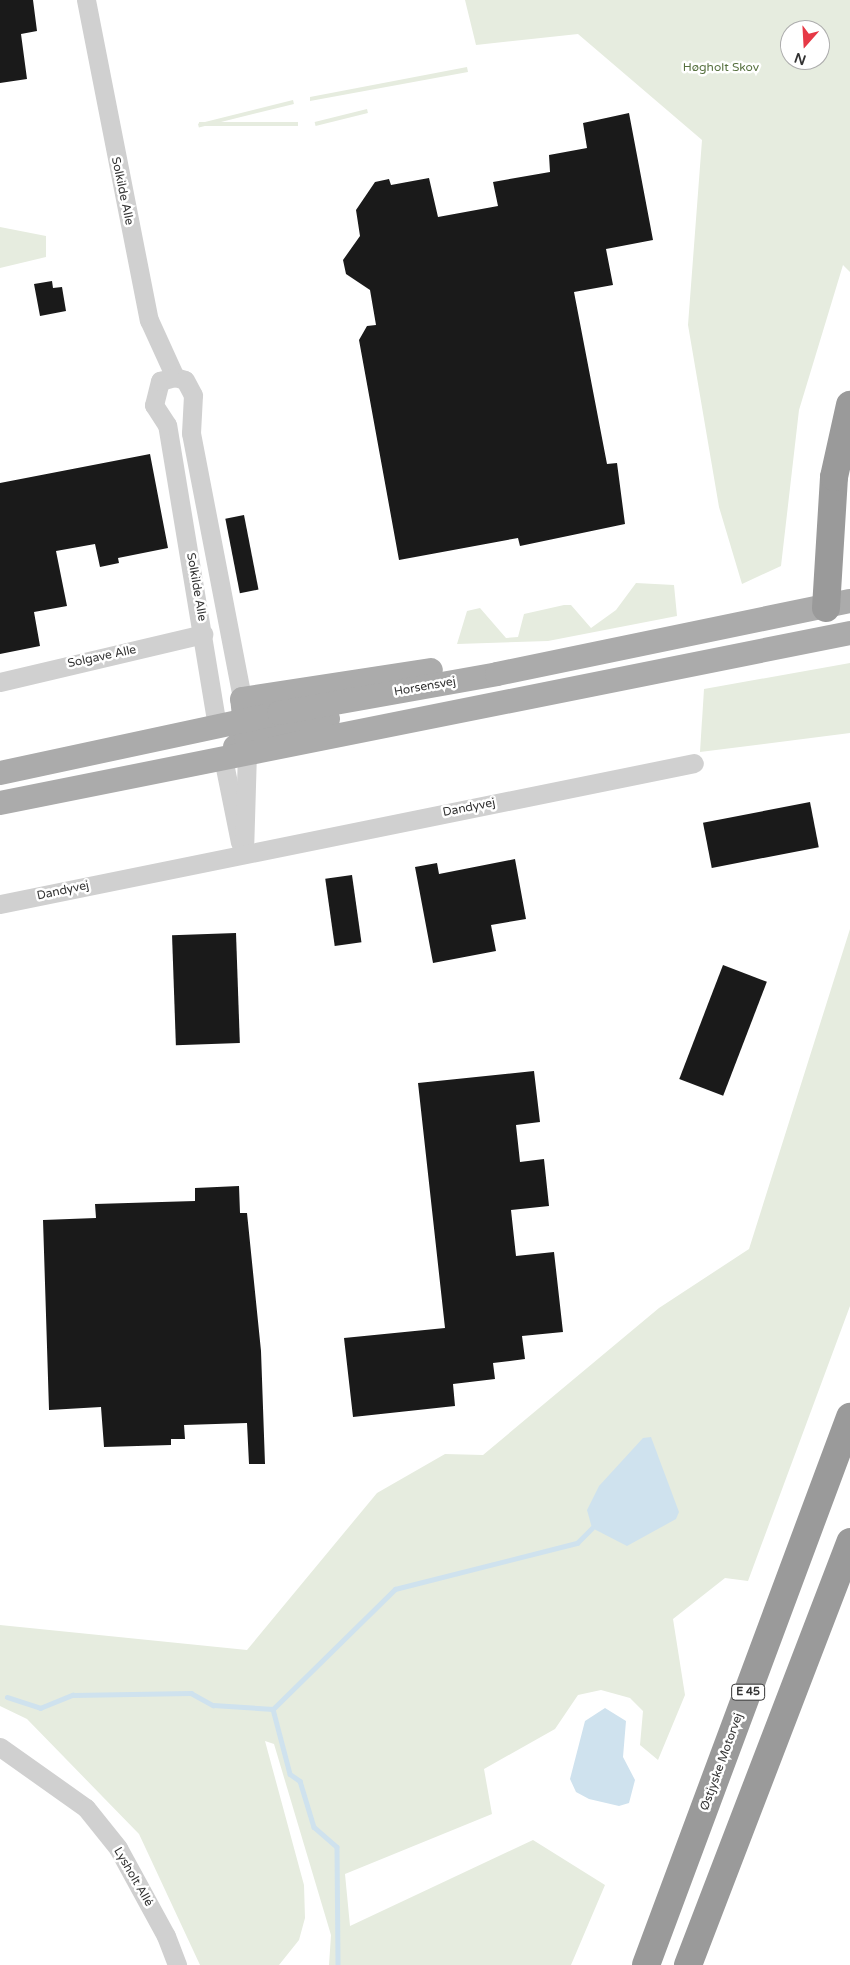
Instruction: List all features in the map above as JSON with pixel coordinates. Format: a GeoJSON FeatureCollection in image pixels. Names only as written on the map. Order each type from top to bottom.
{"type":"FeatureCollection","features":[{"type":"Feature","properties":{"kind":"highway"},"geometry":{"type":"LineString","coordinates":[[844,616],[834,477],[850,406]]}},
{"type":"Feature","properties":{"kind":"highway","name":"Østjyske Motorvej"},"geometry":{"type":"LineString","coordinates":[[646,1965],[850,1418]]}},
{"type":"Feature","properties":{"kind":"highway"},"geometry":{"type":"LineString","coordinates":[[688,1965],[850,1542]]}},
{"type":"Feature","properties":{"kind":"main road","name":"Horsensvej"},"geometry":{"type":"LineString","coordinates":[[220,740],[245,728],[670,669],[696,652],[844,616]]}},
{"type":"Feature","properties":{"kind":"main road","name":"Horsensvej"},"geometry":{"type":"LineString","coordinates":[[3,773],[220,740],[245,728],[458,681],[844,616]]}},
{"type":"Feature","properties":{"kind":"main road"},"geometry":{"type":"LineString","coordinates":[[245,728],[458,668],[497,674]]}},
{"type":"Feature","properties":{"kind":"main road"},"geometry":{"type":"LineString","coordinates":[[0,804],[68,790],[108,769],[194,750],[220,740]]}},
{"type":"Feature","properties":{"kind":"street","name":"Solkilde Alle"},"geometry":{"type":"LineString","coordinates":[[86,0],[151,328],[167,379],[154,405],[167,425],[204,634],[220,740]]}},
{"type":"Feature","properties":{"kind":"street","name":"Solkilde Alle"},"geometry":{"type":"LineString","coordinates":[[167,379],[185,380],[193,395],[191,433],[245,728]]}},
{"type":"Feature","properties":{"kind":"street","name":"Solgave Alle"},"geometry":{"type":"LineString","coordinates":[[0,682],[204,634]]}},
{"type":"Feature","properties":{"kind":"street"},"geometry":{"type":"LineString","coordinates":[[244,853],[245,728]]}},
{"type":"Feature","properties":{"kind":"street"},"geometry":{"type":"LineString","coordinates":[[220,740],[244,853]]}},
{"type":"Feature","properties":{"kind":"street","name":"Dandyvej"},"geometry":{"type":"LineString","coordinates":[[0,904],[694,763]]}},
{"type":"Feature","properties":{"kind":"street","name":"Lysholt Allé"},"geometry":{"type":"LineString","coordinates":[[0,1747],[86,1808],[118,1848],[166,1936],[177,1965]]}},
{"type":"Feature","properties":{"kind":"green space","name":"Høgholt Skov"},"geometry":{"type":"Polygon","coordinates":[[[465,0],[850,0],[850,272],[843,265],[799,410],[781,566],[742,584],[719,507],[688,325],[702,140],[578,34],[476,45],[465,0]]]}},
{"type":"Feature","properties":{"kind":"green space"},"geometry":{"type":"Polygon","coordinates":[[[467,67],[468,72],[310,101],[310,97],[467,67]]]}},
{"type":"Feature","properties":{"kind":"green space"},"geometry":{"type":"Polygon","coordinates":[[[293,100],[294,104],[199,128],[198,124],[293,100]]]}},
{"type":"Feature","properties":{"kind":"green space"},"geometry":{"type":"Polygon","coordinates":[[[367,109],[368,113],[316,126],[315,122],[367,109]]]}},
{"type":"Feature","properties":{"kind":"green space"},"geometry":{"type":"Polygon","coordinates":[[[199,122],[298,122],[298,126],[199,126],[199,122]]]}},
{"type":"Feature","properties":{"kind":"green space"},"geometry":{"type":"Polygon","coordinates":[[[0,227],[46,236],[46,257],[0,268],[0,227]]]}},
{"type":"Feature","properties":{"kind":"green space"},"geometry":{"type":"Polygon","coordinates":[[[636,583],[674,585],[677,616],[548,641],[457,644],[467,611],[480,608],[506,638],[518,637],[524,614],[564,605],[571,605],[591,628],[616,610],[636,583]]]}},
{"type":"Feature","properties":{"kind":"green space"},"geometry":{"type":"Polygon","coordinates":[[[850,663],[850,733],[700,752],[704,689],[850,663]]]}},
{"type":"Feature","properties":{"kind":"green space"},"geometry":{"type":"Polygon","coordinates":[[[850,929],[850,1306],[748,1581],[725,1578],[673,1619],[685,1695],[658,1760],[640,1745],[643,1711],[630,1698],[601,1690],[578,1695],[555,1729],[484,1769],[492,1814],[345,1874],[350,1926],[533,1840],[605,1885],[571,1965],[329,1965],[331,1935],[274,1744],[265,1741],[304,1885],[305,1918],[299,1940],[279,1965],[200,1965],[139,1834],[27,1719],[0,1706],[0,1625],[247,1650],[377,1493],[445,1454],[483,1455],[659,1308],[749,1249],[850,929]]]}},
{"type":"Feature","properties":{"kind":"water"},"geometry":{"type":"Polygon","coordinates":[[[651,1437],[679,1512],[676,1519],[627,1546],[592,1528],[587,1510],[599,1486],[643,1438],[651,1437]]]}},
{"type":"Feature","properties":{"kind":"water"},"geometry":{"type":"Polygon","coordinates":[[[605,1708],[626,1721],[623,1757],[635,1780],[629,1803],[619,1806],[589,1799],[576,1792],[570,1779],[585,1721],[605,1708]]]}},
{"type":"Feature","properties":{"kind":"building"},"geometry":{"type":"Polygon","coordinates":[[[0,0],[33,0],[37,31],[21,34],[27,79],[0,83],[0,0]]]}},
{"type":"Feature","properties":{"kind":"building"},"geometry":{"type":"Polygon","coordinates":[[[629,113],[653,240],[606,249],[613,285],[574,292],[607,464],[617,463],[625,524],[520,546],[518,538],[399,560],[359,340],[367,326],[376,325],[370,290],[346,274],[343,260],[360,236],[356,210],[375,182],[389,179],[391,185],[429,178],[438,217],[498,206],[493,182],[550,172],[549,155],[587,148],[583,123],[629,113]]]}},
{"type":"Feature","properties":{"kind":"building"},"geometry":{"type":"Polygon","coordinates":[[[52,281],[53,288],[62,287],[66,311],[40,316],[34,284],[52,281]]]}},
{"type":"Feature","properties":{"kind":"building"},"geometry":{"type":"Polygon","coordinates":[[[150,454],[168,548],[118,558],[119,563],[100,567],[95,544],[56,551],[67,606],[34,612],[40,646],[0,654],[0,483],[150,454]]]}},
{"type":"Feature","properties":{"kind":"building"},"geometry":{"type":"Polygon","coordinates":[[[244,515],[259,590],[240,593],[225,519],[244,515]]]}},
{"type":"Feature","properties":{"kind":"building"},"geometry":{"type":"Polygon","coordinates":[[[810,802],[819,847],[712,868],[703,823],[810,802]]]}},
{"type":"Feature","properties":{"kind":"building"},"geometry":{"type":"Polygon","coordinates":[[[515,859],[526,919],[491,925],[496,951],[433,963],[415,867],[437,863],[439,874],[515,859]]]}},
{"type":"Feature","properties":{"kind":"building"},"geometry":{"type":"Polygon","coordinates":[[[352,875],[361,942],[335,946],[325,879],[352,875]]]}},
{"type":"Feature","properties":{"kind":"building"},"geometry":{"type":"Polygon","coordinates":[[[236,933],[240,1043],[176,1045],[172,935],[236,933]]]}},
{"type":"Feature","properties":{"kind":"building"},"geometry":{"type":"Polygon","coordinates":[[[723,965],[767,982],[723,1096],[679,1079],[723,965]]]}},
{"type":"Feature","properties":{"kind":"building"},"geometry":{"type":"Polygon","coordinates":[[[534,1071],[540,1122],[516,1125],[520,1162],[544,1159],[549,1206],[511,1210],[516,1256],[554,1252],[563,1332],[522,1336],[525,1359],[493,1363],[495,1379],[453,1384],[455,1406],[353,1417],[344,1338],[445,1328],[418,1083],[534,1071]]]}},
{"type":"Feature","properties":{"kind":"building"},"geometry":{"type":"Polygon","coordinates":[[[239,1186],[240,1213],[247,1213],[261,1351],[265,1464],[249,1464],[247,1423],[184,1425],[185,1439],[171,1439],[171,1445],[104,1447],[101,1407],[49,1410],[43,1220],[96,1218],[95,1204],[195,1201],[195,1188],[239,1186]]]}},
{"type":"Feature","properties":{"kind":"waterway"},"geometry":{"type":"LineString","coordinates":[[7,1697],[40,1708],[73,1695],[191,1693],[213,1705],[273,1709],[395,1589],[577,1543],[592,1528]]}},
{"type":"Feature","properties":{"kind":"waterway"},"geometry":{"type":"LineString","coordinates":[[273,1709],[290,1774],[300,1781],[314,1827],[337,1847],[338,1965]]}}]}
